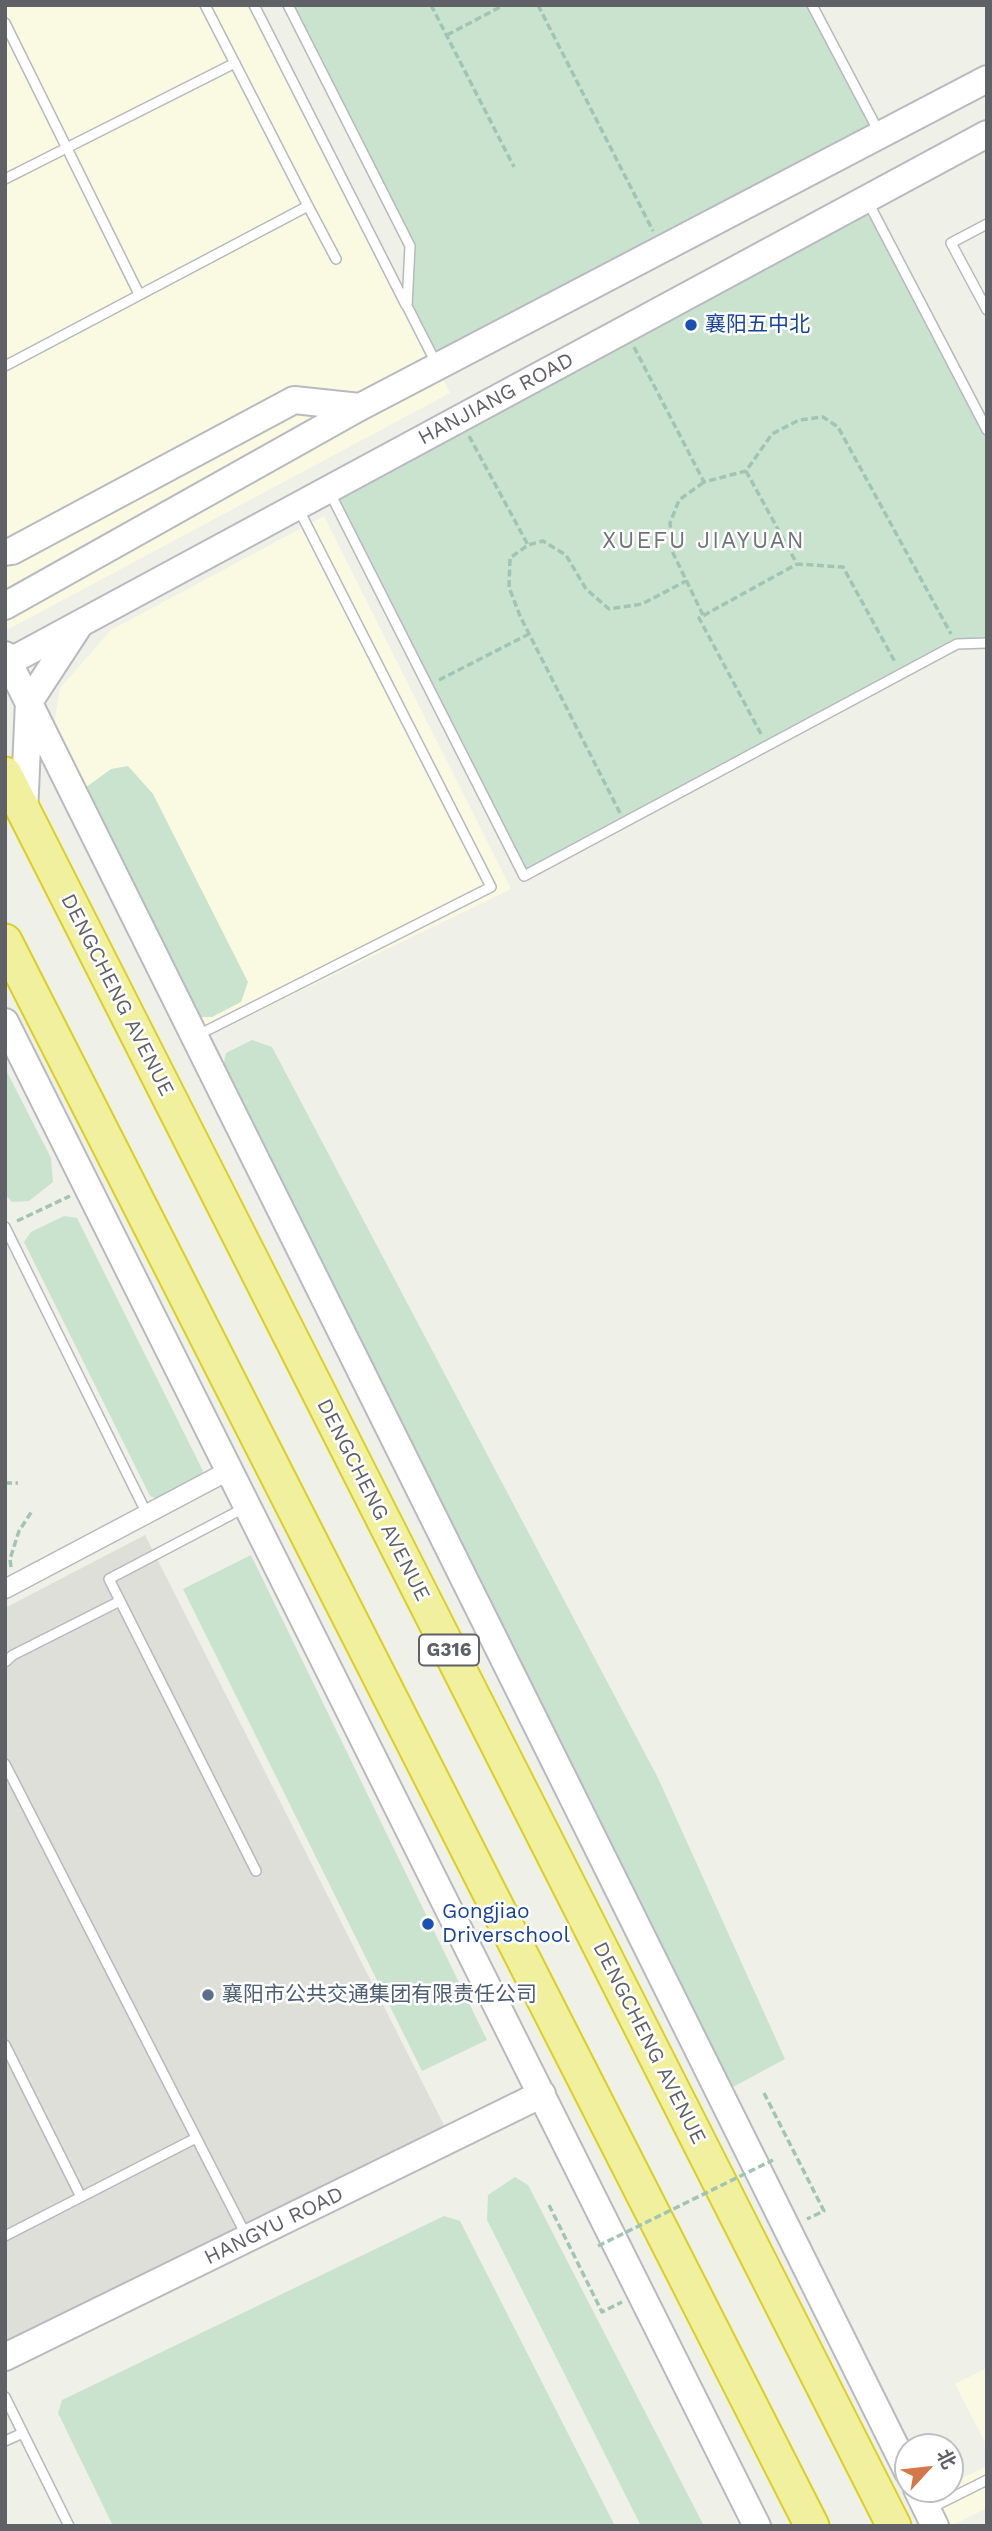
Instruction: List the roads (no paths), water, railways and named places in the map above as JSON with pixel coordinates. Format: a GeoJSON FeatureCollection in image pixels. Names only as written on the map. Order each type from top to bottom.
{"type":"FeatureCollection","features":[{"type":"Feature","properties":{"kind":"highway","name":"DENGCHENG AVENUE"},"geometry":{"type":"LineString","coordinates":[[5,774],[894,2526]]}},
{"type":"Feature","properties":{"kind":"highway"},"geometry":{"type":"LineString","coordinates":[[5,941],[812,2526]]}},
{"type":"Feature","properties":{"kind":"street"},"geometry":{"type":"LineString","coordinates":[[5,606],[360,407],[987,79]]}},
{"type":"Feature","properties":{"kind":"street","name":"HANJIANG ROAD"},"geometry":{"type":"LineString","coordinates":[[6,661],[298,507],[987,134]]}},
{"type":"Feature","properties":{"kind":"street"},"geometry":{"type":"LineString","coordinates":[[5,552],[12,551],[294,400],[360,407]]}},
{"type":"Feature","properties":{"kind":"street"},"geometry":{"type":"LineString","coordinates":[[24,813],[29,702],[80,624]]}},
{"type":"Feature","properties":{"kind":"street"},"geometry":{"type":"LineString","coordinates":[[6,661],[29,702],[894,2444]]}},
{"type":"Feature","properties":{"kind":"street"},"geometry":{"type":"LineString","coordinates":[[5,1022],[757,2526]]}},
{"type":"Feature","properties":{"kind":"street"},"geometry":{"type":"LineString","coordinates":[[10,1586],[230,1470]]}},
{"type":"Feature","properties":{"kind":"street"},"geometry":{"type":"LineString","coordinates":[[248,1507],[284,1488]]}},
{"type":"Feature","properties":{"kind":"street","name":"HANGYU ROAD"},"geometry":{"type":"LineString","coordinates":[[5,2357],[542,2094]]}},
{"type":"Feature","properties":{"kind":"lane"},"geometry":{"type":"LineString","coordinates":[[205,5],[336,259]]}},
{"type":"Feature","properties":{"kind":"lane"},"geometry":{"type":"LineString","coordinates":[[254,5],[438,366]]}},
{"type":"Feature","properties":{"kind":"lane"},"geometry":{"type":"LineString","coordinates":[[288,5],[411,246],[407,306]]}},
{"type":"Feature","properties":{"kind":"lane"},"geometry":{"type":"LineString","coordinates":[[812,5],[880,135]]}},
{"type":"Feature","properties":{"kind":"lane"},"geometry":{"type":"LineString","coordinates":[[5,23],[139,294]]}},
{"type":"Feature","properties":{"kind":"lane"},"geometry":{"type":"LineString","coordinates":[[5,179],[235,63]]}},
{"type":"Feature","properties":{"kind":"lane"},"geometry":{"type":"LineString","coordinates":[[866,200],[987,430]]}},
{"type":"Feature","properties":{"kind":"lane"},"geometry":{"type":"LineString","coordinates":[[5,366],[308,206]]}},
{"type":"Feature","properties":{"kind":"lane"},"geometry":{"type":"LineString","coordinates":[[987,224],[951,243],[987,310]]}},
{"type":"Feature","properties":{"kind":"lane"},"geometry":{"type":"LineString","coordinates":[[328,490],[524,876],[957,644],[987,643]]}},
{"type":"Feature","properties":{"kind":"lane"},"geometry":{"type":"LineString","coordinates":[[195,1037],[491,887],[298,507]]}},
{"type":"Feature","properties":{"kind":"lane"},"geometry":{"type":"LineString","coordinates":[[5,1227],[147,1514]]}},
{"type":"Feature","properties":{"kind":"lane"},"geometry":{"type":"LineString","coordinates":[[248,1507],[108,1579],[256,1871]]}},
{"type":"Feature","properties":{"kind":"lane"},"geometry":{"type":"LineString","coordinates":[[5,1662],[13,1655],[120,1601]]}},
{"type":"Feature","properties":{"kind":"lane"},"geometry":{"type":"LineString","coordinates":[[5,1764],[247,2238]]}},
{"type":"Feature","properties":{"kind":"lane"},"geometry":{"type":"LineString","coordinates":[[5,2045],[81,2197]]}},
{"type":"Feature","properties":{"kind":"lane"},"geometry":{"type":"LineString","coordinates":[[5,2236],[196,2138]]}},
{"type":"Feature","properties":{"kind":"lane"},"geometry":{"type":"LineString","coordinates":[[5,2397],[69,2526]]}},
{"type":"Feature","properties":{"kind":"lane"},"geometry":{"type":"LineString","coordinates":[[5,2441],[23,2433]]}},
{"type":"Feature","properties":{"kind":"lane"},"geometry":{"type":"LineString","coordinates":[[926,2508],[987,2480]]}},
{"type":"Feature","properties":{"kind":"place","name":"襄阳五中北"},"geometry":{"type":"Point","coordinates":[691,325]}},
{"type":"Feature","properties":{"kind":"place","name":"Gongjiao Driverschool"},"geometry":{"type":"Point","coordinates":[428,1924]}},
{"type":"Feature","properties":{"kind":"place","name":"襄阳市公共交通集团有限责任公司"},"geometry":{"type":"Point","coordinates":[208,1995]}},
{"type":"Feature","properties":{"kind":"district","name":"XUEFU JIAYUAN"},"geometry":{"type":"Point","coordinates":[704,541]}}]}
